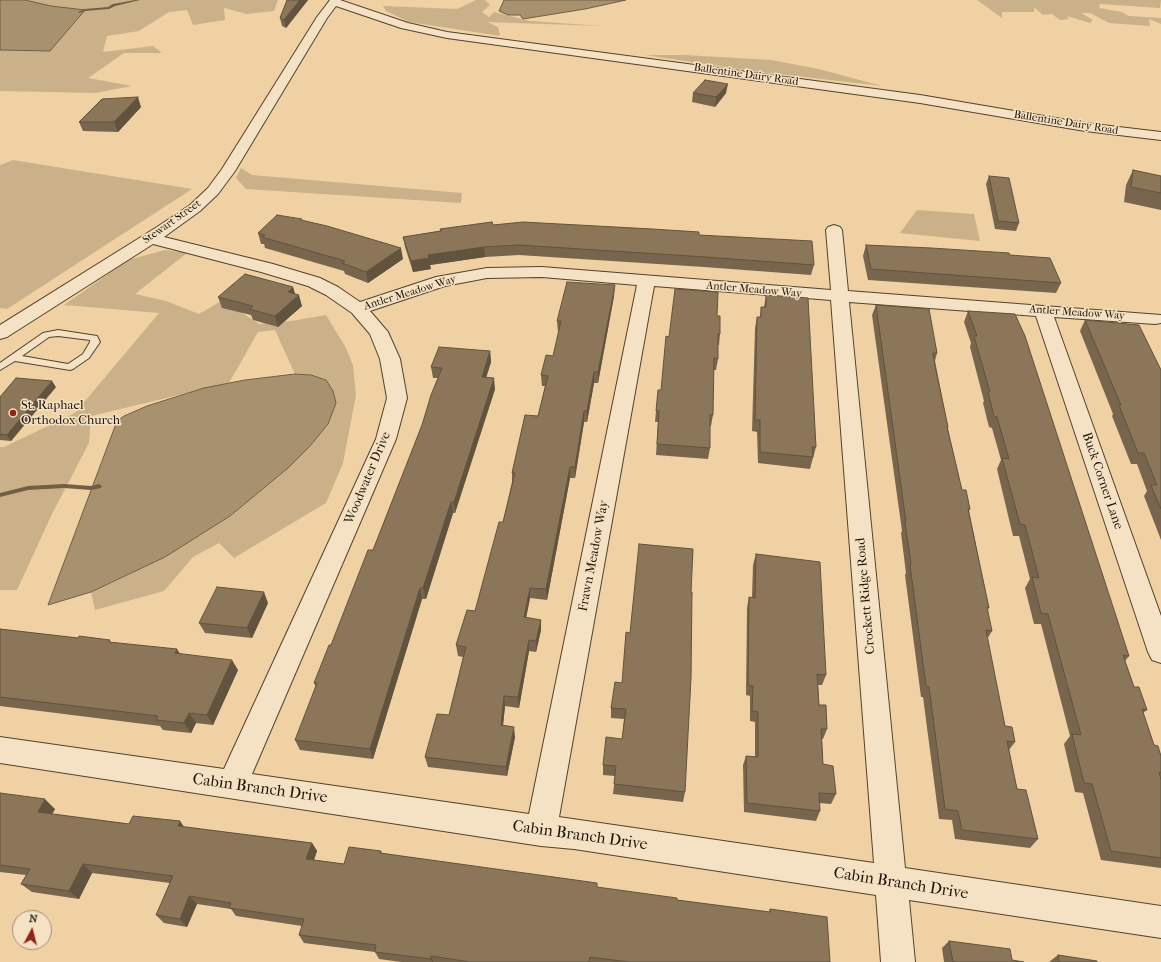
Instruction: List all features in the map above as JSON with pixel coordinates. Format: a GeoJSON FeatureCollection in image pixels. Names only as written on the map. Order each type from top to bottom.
{"type":"FeatureCollection","features":[{"type":"Feature","properties":{"kind":"street","name":"Ballentine Dairy Road"},"geometry":{"type":"LineString","coordinates":[[334,1],[405,26],[447,36],[904,97],[1085,127],[1161,136]]}},
{"type":"Feature","properties":{"kind":"street","name":"Stewart Street"},"geometry":{"type":"LineString","coordinates":[[0,333],[195,208],[213,191],[273,99],[322,17],[334,1]]}},
{"type":"Feature","properties":{"kind":"street","name":"Crockett Ridge Road"},"geometry":{"type":"LineString","coordinates":[[834,230],[898,962]]}},
{"type":"Feature","properties":{"kind":"street","name":"Woodwater Drive"},"geometry":{"type":"LineString","coordinates":[[150,238],[267,268],[314,282],[332,291],[358,309],[379,332],[390,359],[397,398],[386,439],[232,784]]}},
{"type":"Feature","properties":{"kind":"street","name":"Antler Meadow Way"},"geometry":{"type":"LineString","coordinates":[[358,309],[442,281],[487,273],[542,272],[646,282],[1155,319]]}},
{"type":"Feature","properties":{"kind":"street","name":"Frawn Meadow Way"},"geometry":{"type":"LineString","coordinates":[[541,831],[646,282]]}},
{"type":"Feature","properties":{"kind":"street","name":"Buck Corner Lane"},"geometry":{"type":"LineString","coordinates":[[1042,311],[1161,652]]}},
{"type":"Feature","properties":{"kind":"street","name":"Cabin Branch Drive"},"geometry":{"type":"LineString","coordinates":[[0,750],[1161,922]]}},
{"type":"Feature","properties":{"kind":"lane"},"geometry":{"type":"LineString","coordinates":[[0,367],[46,335],[58,333],[94,338],[95,342],[86,356],[70,367],[13,358]]}},
{"type":"Feature","properties":{"kind":"shaded area"},"geometry":{"type":"Polygon","coordinates":[[[0,0],[278,0],[274,11],[247,14],[224,8],[225,20],[193,25],[187,10],[169,12],[139,31],[107,36],[103,52],[153,46],[162,53],[124,53],[88,78],[132,86],[96,93],[0,91],[0,0]]]}},
{"type":"Feature","properties":{"kind":"shaded area"},"geometry":{"type":"Polygon","coordinates":[[[0,0],[25,0],[51,6],[85,10],[50,51],[0,50],[0,0]]]}},
{"type":"Feature","properties":{"kind":"shaded area"},"geometry":{"type":"Polygon","coordinates":[[[476,0],[485,0],[490,5],[482,12],[489,17],[494,12],[530,21],[603,26],[487,22],[498,27],[500,36],[409,22],[386,11],[383,6],[457,9],[476,0]]]}},
{"type":"Feature","properties":{"kind":"shaded area"},"geometry":{"type":"Polygon","coordinates":[[[504,0],[626,0],[585,9],[523,19],[520,15],[508,15],[499,11],[504,0]]]}},
{"type":"Feature","properties":{"kind":"shaded area"},"geometry":{"type":"Polygon","coordinates":[[[977,0],[1161,0],[1160,8],[1100,4],[1099,8],[1122,12],[1129,16],[1161,18],[1161,24],[1149,19],[1150,26],[1109,23],[1090,13],[1081,13],[1093,20],[1090,23],[1067,16],[1069,19],[1060,20],[1052,14],[1043,15],[1034,7],[1034,12],[1002,12],[1002,18],[977,0]]]}},
{"type":"Feature","properties":{"kind":"shaded area"},"geometry":{"type":"Polygon","coordinates":[[[645,55],[684,55],[771,60],[819,69],[882,86],[752,71],[645,55]]]}},
{"type":"Feature","properties":{"kind":"shaded area"},"geometry":{"type":"Polygon","coordinates":[[[13,160],[192,189],[7,309],[0,308],[0,165],[13,160]]]}},
{"type":"Feature","properties":{"kind":"shaded area"},"geometry":{"type":"Polygon","coordinates":[[[241,168],[252,175],[462,193],[461,203],[246,189],[236,178],[241,168]]]}},
{"type":"Feature","properties":{"kind":"shaded area"},"geometry":{"type":"Polygon","coordinates":[[[917,210],[974,214],[980,241],[900,233],[917,210]]]}},
{"type":"Feature","properties":{"kind":"shaded area"},"geometry":{"type":"Polygon","coordinates":[[[165,250],[187,253],[135,294],[166,301],[199,314],[223,300],[259,324],[291,321],[326,315],[346,348],[353,365],[356,395],[343,463],[326,503],[234,558],[219,543],[193,557],[164,591],[95,610],[91,592],[165,557],[230,516],[288,468],[310,446],[328,424],[311,375],[295,374],[275,330],[258,332],[229,383],[91,416],[89,443],[52,514],[17,590],[0,590],[0,447],[4,447],[75,413],[159,313],[64,305],[128,260],[165,250]]]}},
{"type":"Feature","properties":{"kind":"shaded area"},"geometry":{"type":"Polygon","coordinates":[[[295,374],[311,375],[326,380],[333,391],[336,403],[328,424],[310,446],[288,468],[230,516],[165,557],[91,592],[48,605],[117,421],[124,416],[147,406],[204,388],[245,380],[295,374]]]}},
{"type":"Feature","properties":{"kind":"building"},"geometry":{"type":"Polygon","coordinates":[[[287,0],[300,0],[284,20],[280,18],[287,0]]]}},
{"type":"Feature","properties":{"kind":"building"},"geometry":{"type":"Polygon","coordinates":[[[705,80],[728,84],[716,97],[693,93],[705,80]]]}},
{"type":"Feature","properties":{"kind":"building"},"geometry":{"type":"Polygon","coordinates":[[[138,97],[114,122],[79,122],[102,99],[138,97]]]}},
{"type":"Feature","properties":{"kind":"building"},"geometry":{"type":"Polygon","coordinates":[[[1133,170],[1161,176],[1161,193],[1131,187],[1133,170]]]}},
{"type":"Feature","properties":{"kind":"building"},"geometry":{"type":"Polygon","coordinates":[[[989,176],[1009,178],[1019,223],[998,221],[989,176]]]}},
{"type":"Feature","properties":{"kind":"building"},"geometry":{"type":"Polygon","coordinates":[[[277,215],[302,219],[301,220],[327,226],[401,248],[366,272],[342,263],[345,261],[262,237],[265,235],[258,233],[277,215]]]}},
{"type":"Feature","properties":{"kind":"building"},"geometry":{"type":"Polygon","coordinates":[[[492,222],[493,225],[523,222],[699,232],[699,235],[812,241],[814,265],[519,245],[484,247],[428,255],[429,258],[411,261],[403,237],[441,231],[440,229],[492,222]]]}},
{"type":"Feature","properties":{"kind":"building"},"geometry":{"type":"Polygon","coordinates":[[[866,245],[1009,253],[1010,255],[1050,258],[1061,283],[871,269],[866,245]]]}},
{"type":"Feature","properties":{"kind":"building"},"geometry":{"type":"Polygon","coordinates":[[[245,274],[293,287],[288,292],[299,295],[275,316],[249,309],[253,306],[218,297],[245,274]]]}},
{"type":"Feature","properties":{"kind":"building"},"geometry":{"type":"Polygon","coordinates":[[[567,282],[615,285],[598,372],[594,372],[587,411],[584,411],[575,467],[570,467],[546,589],[530,588],[524,617],[541,620],[536,641],[529,640],[518,697],[504,696],[501,725],[514,727],[506,767],[425,757],[437,714],[449,715],[466,647],[456,645],[467,610],[475,611],[499,522],[503,522],[515,473],[512,473],[525,415],[538,416],[548,376],[541,375],[546,355],[553,356],[561,321],[557,321],[567,282]]]}},
{"type":"Feature","properties":{"kind":"building"},"geometry":{"type":"Polygon","coordinates":[[[675,289],[718,292],[717,316],[720,316],[720,334],[718,334],[718,359],[714,358],[713,415],[710,415],[710,448],[657,444],[659,411],[656,411],[658,390],[661,390],[666,336],[669,337],[675,289]]]}},
{"type":"Feature","properties":{"kind":"building"},"geometry":{"type":"Polygon","coordinates":[[[766,295],[808,298],[816,447],[812,447],[813,457],[760,452],[760,420],[755,420],[757,317],[761,317],[761,307],[766,307],[766,295]]]}},
{"type":"Feature","properties":{"kind":"building"},"geometry":{"type":"Polygon","coordinates":[[[876,305],[929,309],[937,353],[933,353],[947,427],[962,490],[966,490],[970,509],[968,509],[989,608],[987,607],[992,631],[986,630],[1005,726],[1012,727],[1015,742],[1007,741],[1017,789],[1026,790],[1038,839],[962,830],[958,811],[945,809],[929,687],[926,686],[910,565],[906,522],[876,305]]]}},
{"type":"Feature","properties":{"kind":"building"},"geometry":{"type":"Polygon","coordinates":[[[968,311],[1015,314],[1025,336],[1129,656],[1123,655],[1134,687],[1139,687],[1147,710],[1142,709],[1154,745],[1158,746],[1161,756],[1161,773],[1159,772],[1161,780],[1161,858],[1111,851],[1092,784],[1084,783],[1072,734],[1081,735],[1048,614],[1041,613],[1032,577],[1039,578],[1025,525],[1020,524],[1002,458],[1009,459],[997,417],[994,416],[988,392],[990,392],[974,336],[977,336],[968,311]]]}},
{"type":"Feature","properties":{"kind":"building"},"geometry":{"type":"Polygon","coordinates":[[[1085,320],[1139,325],[1161,370],[1161,509],[1151,485],[1157,485],[1144,453],[1138,453],[1119,405],[1121,405],[1085,320]]]}},
{"type":"Feature","properties":{"kind":"building"},"geometry":{"type":"Polygon","coordinates":[[[439,347],[490,351],[482,377],[494,378],[454,502],[451,502],[423,588],[420,588],[370,749],[295,740],[317,683],[314,683],[329,645],[331,645],[368,550],[373,550],[422,425],[431,395],[442,368],[431,367],[439,347]]]}},
{"type":"Feature","properties":{"kind":"building"},"geometry":{"type":"Polygon","coordinates":[[[16,378],[52,381],[7,435],[0,434],[0,397],[16,378]]]}},
{"type":"Feature","properties":{"kind":"building"},"geometry":{"type":"Polygon","coordinates":[[[639,544],[693,549],[691,592],[691,678],[685,792],[614,784],[616,766],[603,765],[606,737],[622,739],[626,709],[611,708],[615,682],[622,683],[626,632],[630,633],[639,544]]]}},
{"type":"Feature","properties":{"kind":"building"},"geometry":{"type":"Polygon","coordinates":[[[756,554],[820,562],[826,675],[817,674],[819,705],[826,705],[827,729],[821,729],[823,764],[833,766],[836,794],[819,793],[820,811],[747,803],[746,756],[758,757],[758,712],[752,711],[753,686],[748,685],[749,597],[755,598],[756,554]]]}},
{"type":"Feature","properties":{"kind":"building"},"geometry":{"type":"Polygon","coordinates":[[[217,587],[264,592],[247,628],[199,623],[217,587]]]}},
{"type":"Feature","properties":{"kind":"building"},"geometry":{"type":"Polygon","coordinates":[[[0,629],[110,640],[109,642],[177,649],[175,653],[232,660],[207,715],[189,713],[184,723],[156,720],[158,716],[0,697],[0,629]]]}},
{"type":"Feature","properties":{"kind":"building"},"geometry":{"type":"Polygon","coordinates":[[[0,793],[45,799],[38,812],[129,824],[133,816],[180,821],[178,826],[312,843],[306,859],[344,864],[349,847],[381,851],[380,853],[597,883],[597,887],[677,898],[677,900],[770,912],[770,909],[827,917],[830,962],[629,962],[590,957],[589,962],[470,962],[431,956],[431,959],[375,952],[376,945],[299,935],[304,919],[229,908],[231,903],[189,896],[180,919],[156,915],[173,876],[83,864],[69,891],[21,884],[30,869],[0,865],[0,793]]]}},
{"type":"Feature","properties":{"kind":"building"},"geometry":{"type":"Polygon","coordinates":[[[949,941],[1010,949],[1012,960],[1024,962],[953,962],[949,941]]]}},
{"type":"Feature","properties":{"kind":"building"},"geometry":{"type":"Polygon","coordinates":[[[1058,955],[1097,961],[1097,962],[1059,962],[1058,955]]]}},
{"type":"Feature","properties":{"kind":"waterway"},"geometry":{"type":"LineString","coordinates":[[79,12],[109,8],[114,5],[139,0]]}},
{"type":"Feature","properties":{"kind":"waterway"},"geometry":{"type":"LineString","coordinates":[[0,495],[28,488],[64,486],[91,488],[99,486]]}},
{"type":"Feature","properties":{"kind":"place","name":"St. Raphael Orthodox Church"},"geometry":{"type":"Point","coordinates":[13,413]}}]}
